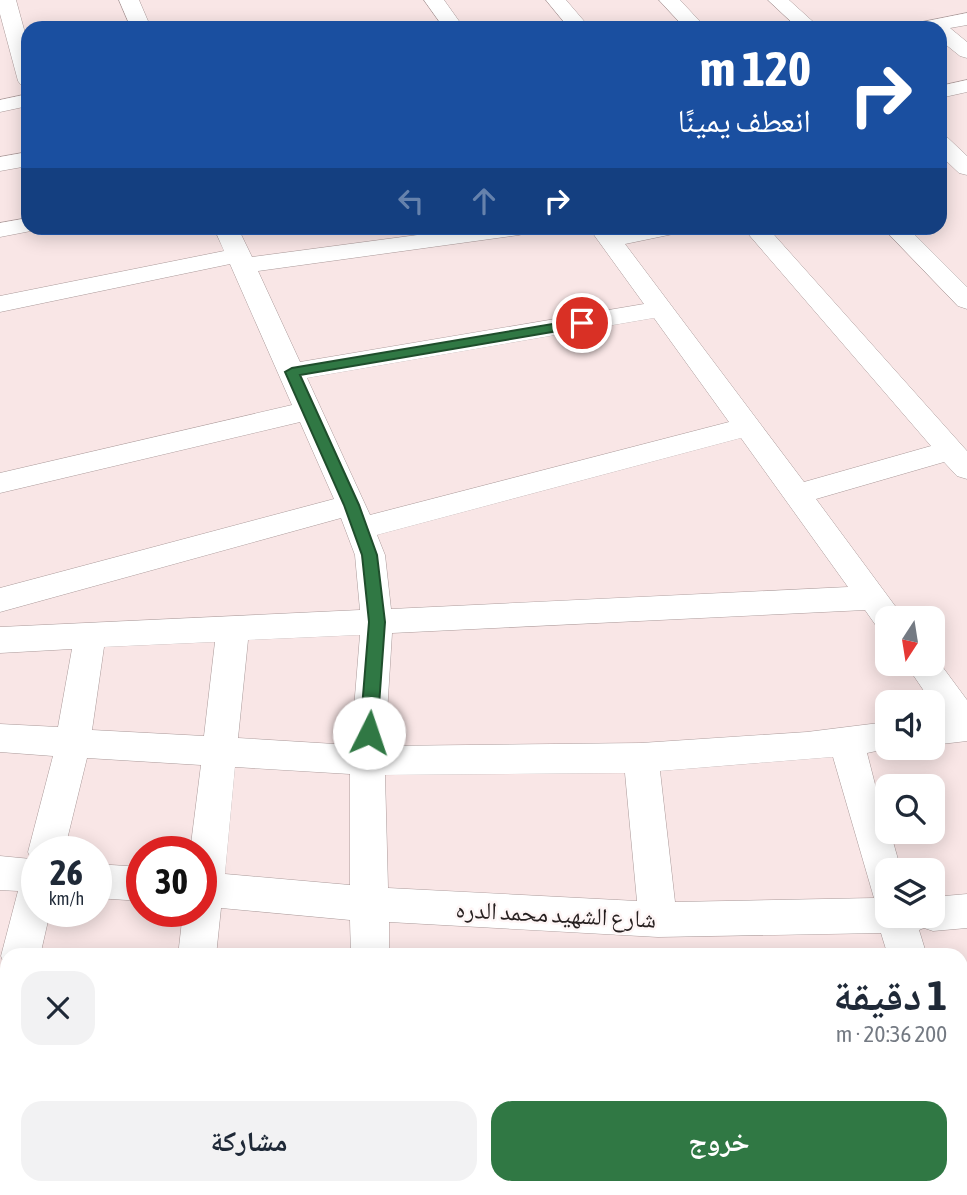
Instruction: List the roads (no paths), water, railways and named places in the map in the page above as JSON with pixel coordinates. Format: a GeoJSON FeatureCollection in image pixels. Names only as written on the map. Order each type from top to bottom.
{"type":"FeatureCollection","features":[{"type":"Feature","properties":{"kind":"street"},"geometry":{"type":"LineString","coordinates":[[6,0],[21,55]]}},
{"type":"Feature","properties":{"kind":"street"},"geometry":{"type":"LineString","coordinates":[[130,0],[138,21]]}},
{"type":"Feature","properties":{"kind":"street"},"geometry":{"type":"LineString","coordinates":[[434,0],[449,21]]}},
{"type":"Feature","properties":{"kind":"street"},"geometry":{"type":"LineString","coordinates":[[556,0],[574,21]]}},
{"type":"Feature","properties":{"kind":"street"},"geometry":{"type":"LineString","coordinates":[[668,0],[689,21]]}},
{"type":"Feature","properties":{"kind":"street"},"geometry":{"type":"LineString","coordinates":[[778,0],[802,21]]}},
{"type":"Feature","properties":{"kind":"street"},"geometry":{"type":"LineString","coordinates":[[947,24],[967,19]]}},
{"type":"Feature","properties":{"kind":"street"},"geometry":{"type":"LineString","coordinates":[[947,38],[967,52]]}},
{"type":"Feature","properties":{"kind":"street"},"geometry":{"type":"LineString","coordinates":[[947,90],[967,86]]}},
{"type":"Feature","properties":{"kind":"street"},"geometry":{"type":"LineString","coordinates":[[0,106],[21,102]]}},
{"type":"Feature","properties":{"kind":"street"},"geometry":{"type":"LineString","coordinates":[[947,149],[966,165]]}},
{"type":"Feature","properties":{"kind":"street"},"geometry":{"type":"LineString","coordinates":[[0,164],[21,160]]}},
{"type":"Feature","properties":{"kind":"street"},"geometry":{"type":"LineString","coordinates":[[947,168],[966,165]]}},
{"type":"Feature","properties":{"kind":"street"},"geometry":{"type":"LineString","coordinates":[[0,230],[21,226]]}},
{"type":"Feature","properties":{"kind":"street"},"geometry":{"type":"LineString","coordinates":[[229,235],[356,517],[370,555],[377,622],[367,761],[370,948]]}},
{"type":"Feature","properties":{"kind":"street"},"geometry":{"type":"LineString","coordinates":[[0,304],[241,261],[461,235]]}},
{"type":"Feature","properties":{"kind":"street"},"geometry":{"type":"LineString","coordinates":[[607,235],[879,606]]}},
{"type":"Feature","properties":{"kind":"street"},"geometry":{"type":"LineString","coordinates":[[761,235],[959,459],[797,494]]}},
{"type":"Feature","properties":{"kind":"street"},"geometry":{"type":"LineString","coordinates":[[902,235],[967,301]]}},
{"type":"Feature","properties":{"kind":"street"},"geometry":{"type":"LineString","coordinates":[[292,372],[661,309]]}},
{"type":"Feature","properties":{"kind":"street"},"geometry":{"type":"LineString","coordinates":[[0,483],[308,411]]}},
{"type":"Feature","properties":{"kind":"street"},"geometry":{"type":"LineString","coordinates":[[0,600],[748,428]]}},
{"type":"Feature","properties":{"kind":"street"},"geometry":{"type":"LineString","coordinates":[[0,640],[377,622],[875,608]]}},
{"type":"Feature","properties":{"kind":"street"},"geometry":{"type":"LineString","coordinates":[[209,836],[233,629]]}},
{"type":"Feature","properties":{"kind":"street"},"geometry":{"type":"LineString","coordinates":[[50,836],[73,743],[90,635]]}},
{"type":"Feature","properties":{"kind":"street"},"geometry":{"type":"LineString","coordinates":[[930,676],[967,726],[945,729]]}},
{"type":"Feature","properties":{"kind":"street"},"geometry":{"type":"LineString","coordinates":[[0,738],[367,761],[641,758],[875,737]]}},
{"type":"Feature","properties":{"kind":"street"},"geometry":{"type":"LineString","coordinates":[[845,741],[887,858]]}},
{"type":"Feature","properties":{"kind":"street"},"geometry":{"type":"LineString","coordinates":[[641,758],[658,920]]}},
{"type":"Feature","properties":{"kind":"street"},"geometry":{"type":"LineString","coordinates":[[0,873],[21,875]]}},
{"type":"Feature","properties":{"kind":"street","name":"شارع الشهيد محمد الدره"},"geometry":{"type":"LineString","coordinates":[[217,890],[368,904],[658,920],[875,910]]}},
{"type":"Feature","properties":{"kind":"street","name":"شارع الشهيد محمد الدره"},"geometry":{"type":"LineString","coordinates":[[945,910],[967,911]]}},
{"type":"Feature","properties":{"kind":"street"},"geometry":{"type":"LineString","coordinates":[[22,948],[27,927]]}},
{"type":"Feature","properties":{"kind":"street"},"geometry":{"type":"LineString","coordinates":[[198,948],[200,927]]}},
{"type":"Feature","properties":{"kind":"street"},"geometry":{"type":"LineString","coordinates":[[906,928],[907,948]]}}]}
